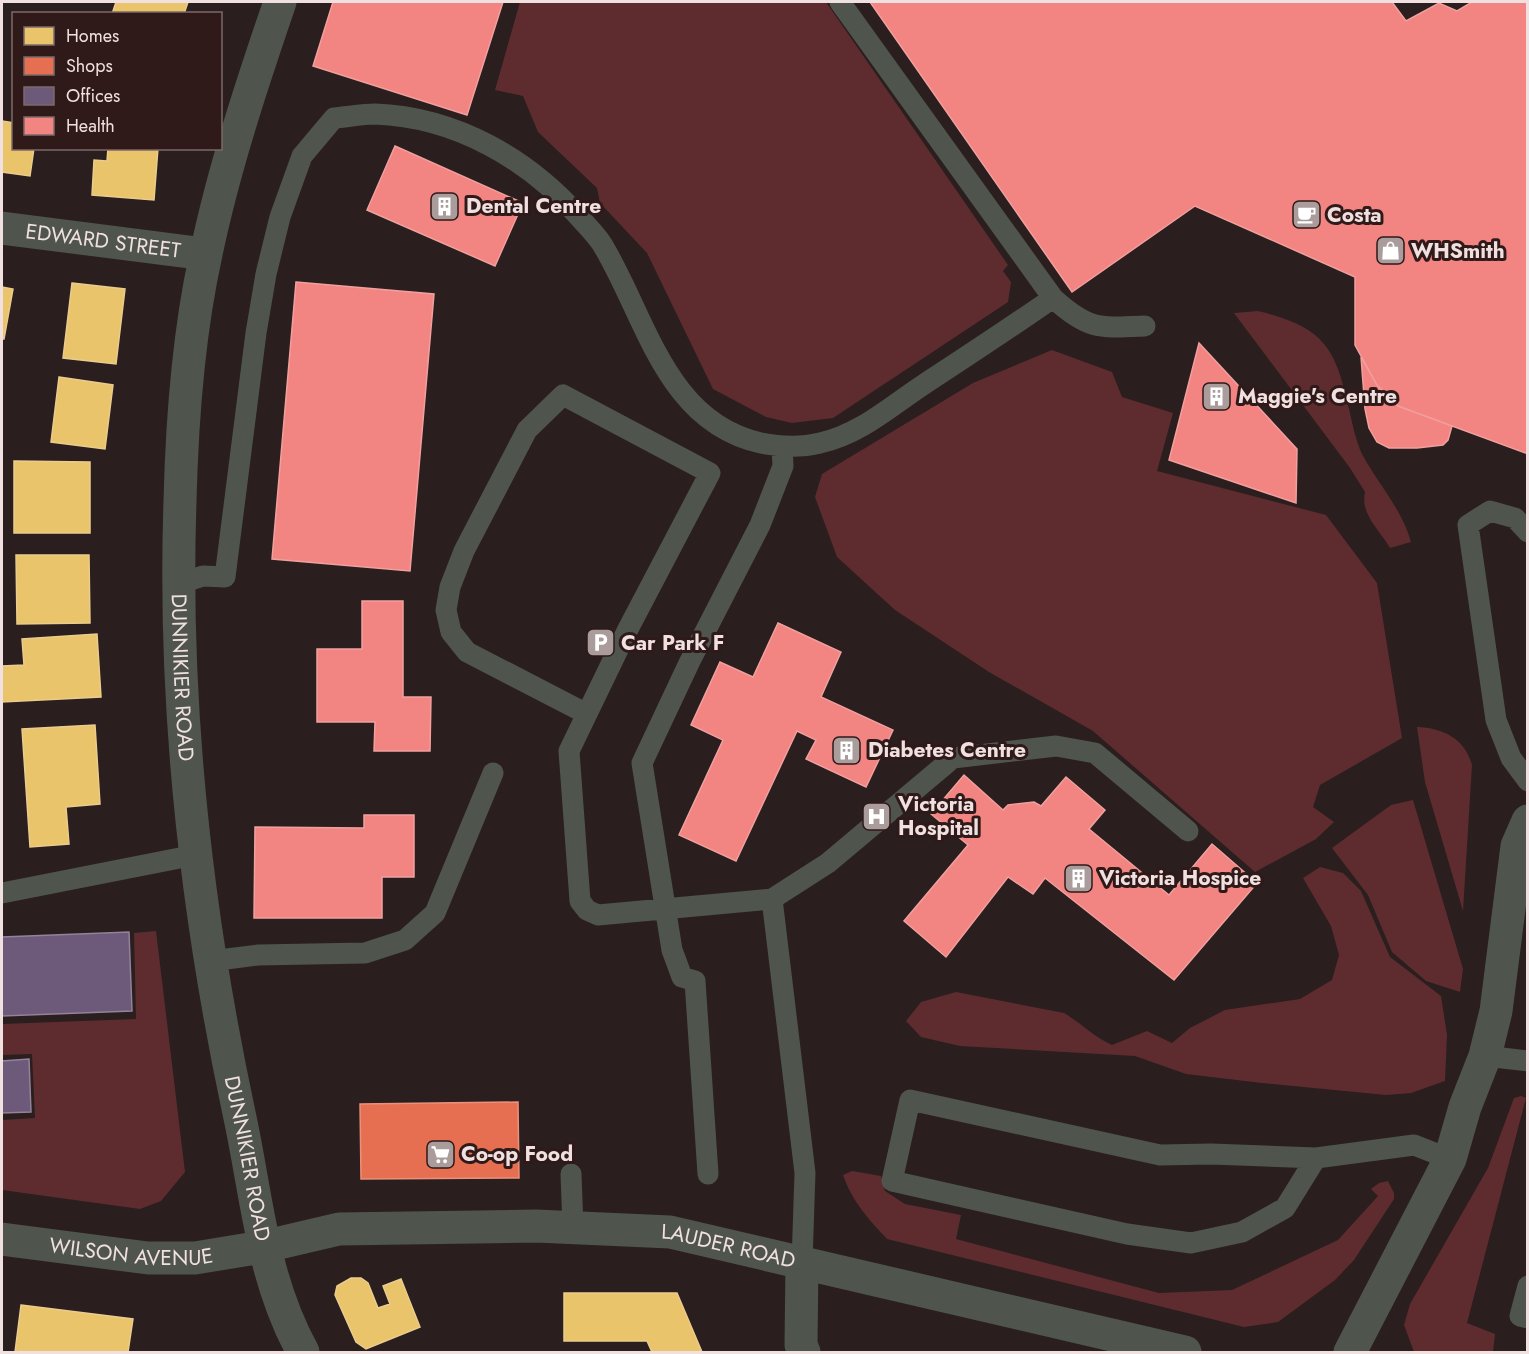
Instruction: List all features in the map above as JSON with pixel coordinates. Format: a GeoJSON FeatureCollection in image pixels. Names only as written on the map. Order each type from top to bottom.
{"type":"FeatureCollection","features":[{"type":"Feature","properties":{"kind":"street","name":"DUNNIKIER ROAD"},"geometry":{"type":"LineString","coordinates":[[280,2],[247,98],[205,255],[191,343],[182,434],[178,584],[184,738],[195,855],[211,961],[262,1247],[303,1353]]}},
{"type":"Feature","properties":{"kind":"street","name":"EDWARD STREET"},"geometry":{"type":"LineString","coordinates":[[2,228],[205,255]]}},
{"type":"Feature","properties":{"kind":"street"},"geometry":{"type":"LineString","coordinates":[[1350,1353],[1450,1159],[1465,1107],[1485,1056],[1496,1011],[1517,846],[1527,820]]}},
{"type":"Feature","properties":{"kind":"street","name":"LAUDER ROAD"},"geometry":{"type":"LineString","coordinates":[[262,1247],[339,1229],[573,1228],[670,1232],[1185,1353]]}},
{"type":"Feature","properties":{"kind":"street","name":"WILSON AVENUE"},"geometry":{"type":"LineString","coordinates":[[2,1239],[148,1258],[195,1258],[262,1247]]}},
{"type":"Feature","properties":{"kind":"street"},"geometry":{"type":"LineString","coordinates":[[802,1262],[801,1345],[804,1353]]}},
{"type":"Feature","properties":{"kind":"lane"},"geometry":{"type":"LineString","coordinates":[[840,2],[1053,298],[1074,317],[1099,328],[1145,326]]}},
{"type":"Feature","properties":{"kind":"lane"},"geometry":{"type":"LineString","coordinates":[[178,584],[203,576],[225,577],[256,333],[266,274],[280,217],[302,156],[334,118],[375,114],[448,126],[506,153],[561,195],[601,243],[655,349],[687,402],[722,430],[750,440],[782,447],[820,443],[850,433],[1001,335],[1053,298]]}},
{"type":"Feature","properties":{"kind":"lane"},"geometry":{"type":"LineString","coordinates":[[587,714],[467,652],[451,632],[446,610],[450,587],[464,551],[527,430],[563,395],[710,473],[569,751],[580,901],[587,910],[598,915],[772,899],[828,863],[953,758],[1056,746],[1095,753],[1188,831]]}},
{"type":"Feature","properties":{"kind":"lane"},"geometry":{"type":"LineString","coordinates":[[708,1174],[695,981],[682,977],[677,969],[642,763],[690,661],[760,525],[783,466],[782,447]]}},
{"type":"Feature","properties":{"kind":"lane"},"geometry":{"type":"LineString","coordinates":[[1527,532],[1515,518],[1490,511],[1468,525],[1496,720],[1511,758],[1527,781]]}},
{"type":"Feature","properties":{"kind":"lane"},"geometry":{"type":"LineString","coordinates":[[211,961],[258,955],[365,953],[405,940],[435,913],[493,773]]}},
{"type":"Feature","properties":{"kind":"lane"},"geometry":{"type":"LineString","coordinates":[[2,893],[195,855]]}},
{"type":"Feature","properties":{"kind":"lane"},"geometry":{"type":"LineString","coordinates":[[772,899],[805,1173],[802,1262]]}},
{"type":"Feature","properties":{"kind":"lane"},"geometry":{"type":"LineString","coordinates":[[1485,1056],[1527,1061]]}},
{"type":"Feature","properties":{"kind":"lane"},"geometry":{"type":"LineString","coordinates":[[1316,1158],[1285,1208],[1242,1232],[1191,1243],[1127,1234],[892,1181],[910,1100],[1160,1155],[1211,1154],[1316,1158],[1414,1145],[1450,1159]]}},
{"type":"Feature","properties":{"kind":"lane"},"geometry":{"type":"LineString","coordinates":[[571,1174],[573,1228]]}},
{"type":"Feature","properties":{"kind":"lane"},"geometry":{"type":"LineString","coordinates":[[1527,1286],[1520,1316],[1527,1318]]}},
{"type":"Feature","properties":{"kind":"shaded area"},"geometry":{"type":"Polygon","coordinates":[[[520,2],[826,2],[1008,265],[1003,271],[1011,282],[1008,302],[833,418],[792,423],[766,417],[713,389],[647,253],[600,203],[597,188],[538,132],[523,96],[495,90],[520,2]]]}},
{"type":"Feature","properties":{"kind":"shaded area"},"geometry":{"type":"Polygon","coordinates":[[[1258,311],[1296,323],[1321,340],[1330,352],[1343,384],[1362,454],[1396,508],[1411,542],[1390,548],[1368,514],[1364,500],[1365,492],[1350,468],[1234,313],[1258,311]]]}},
{"type":"Feature","properties":{"kind":"shaded area"},"geometry":{"type":"Polygon","coordinates":[[[1052,350],[1112,372],[1122,397],[1173,413],[1157,471],[1326,515],[1377,583],[1402,738],[1320,785],[1313,807],[1334,822],[1316,839],[1255,872],[1093,731],[989,672],[895,610],[837,557],[815,497],[822,474],[973,383],[1052,350]]]}},
{"type":"Feature","properties":{"kind":"shaded area"},"geometry":{"type":"Polygon","coordinates":[[[1417,727],[1436,730],[1452,737],[1464,748],[1472,765],[1463,911],[1425,782],[1417,727]]]}},
{"type":"Feature","properties":{"kind":"shaded area"},"geometry":{"type":"Polygon","coordinates":[[[1413,800],[1463,969],[1460,992],[1426,981],[1392,952],[1368,895],[1332,848],[1391,805],[1413,800]]]}},
{"type":"Feature","properties":{"kind":"shaded area"},"geometry":{"type":"Polygon","coordinates":[[[1320,867],[1343,873],[1361,891],[1390,957],[1441,996],[1447,1035],[1445,1081],[1411,1093],[1386,1095],[1262,1083],[1186,1074],[1135,1056],[960,1046],[921,1037],[906,1021],[921,1002],[956,992],[1064,1013],[1112,1045],[1147,1031],[1172,1043],[1190,1028],[1225,1010],[1300,999],[1332,980],[1339,955],[1331,926],[1303,878],[1320,867]]]}},
{"type":"Feature","properties":{"kind":"shaded area"},"geometry":{"type":"Polygon","coordinates":[[[156,931],[185,1172],[161,1201],[140,1209],[2,1190],[2,1120],[35,1118],[32,1054],[2,1055],[2,1024],[136,1019],[134,933],[156,931]]]}},
{"type":"Feature","properties":{"kind":"shaded area"},"geometry":{"type":"Polygon","coordinates":[[[1521,1096],[1526,1098],[1467,1323],[1495,1334],[1493,1352],[1414,1352],[1404,1325],[1410,1304],[1488,1168],[1514,1098],[1521,1096]]]}},
{"type":"Feature","properties":{"kind":"shaded area"},"geometry":{"type":"Polygon","coordinates":[[[852,1171],[881,1176],[885,1191],[905,1204],[961,1215],[956,1239],[1159,1293],[1232,1290],[1338,1240],[1378,1196],[1371,1189],[1379,1183],[1388,1181],[1394,1193],[1394,1199],[1354,1260],[1335,1280],[1278,1322],[1244,1327],[887,1239],[867,1217],[851,1193],[843,1175],[852,1171]]]}},
{"type":"Feature","properties":{"kind":"building: Homes"},"geometry":{"type":"Polygon","coordinates":[[[116,2],[188,2],[185,12],[113,12],[116,2]]]}},
{"type":"Feature","properties":{"kind":"building: Homes"},"geometry":{"type":"Polygon","coordinates":[[[2,121],[12,123],[12,150],[34,150],[30,176],[2,172],[2,121]]]}},
{"type":"Feature","properties":{"kind":"building: Homes"},"geometry":{"type":"Polygon","coordinates":[[[108,150],[158,150],[154,200],[92,195],[94,160],[107,161],[108,150]]]}},
{"type":"Feature","properties":{"kind":"building: Homes"},"geometry":{"type":"Polygon","coordinates":[[[72,283],[125,289],[116,364],[63,358],[72,283]]]}},
{"type":"Feature","properties":{"kind":"building: Homes"},"geometry":{"type":"Polygon","coordinates":[[[2,287],[13,289],[4,339],[2,339],[2,287]]]}},
{"type":"Feature","properties":{"kind":"building: Homes"},"geometry":{"type":"Polygon","coordinates":[[[59,377],[113,385],[105,449],[51,442],[59,377]]]}},
{"type":"Feature","properties":{"kind":"building: Homes"},"geometry":{"type":"Polygon","coordinates":[[[14,461],[90,462],[90,533],[14,533],[14,461]]]}},
{"type":"Feature","properties":{"kind":"building: Homes"},"geometry":{"type":"Polygon","coordinates":[[[16,555],[89,555],[90,623],[17,624],[16,555]]]}},
{"type":"Feature","properties":{"kind":"building: Homes"},"geometry":{"type":"Polygon","coordinates":[[[97,634],[101,697],[2,702],[2,666],[24,665],[22,639],[97,634]]]}},
{"type":"Feature","properties":{"kind":"building: Homes"},"geometry":{"type":"Polygon","coordinates":[[[95,725],[100,804],[66,807],[69,844],[30,847],[22,729],[95,725]]]}},
{"type":"Feature","properties":{"kind":"building: Homes"},"geometry":{"type":"Polygon","coordinates":[[[351,1278],[361,1278],[368,1283],[378,1308],[390,1304],[383,1286],[401,1279],[420,1327],[366,1349],[356,1342],[335,1295],[337,1286],[351,1278]]]}},
{"type":"Feature","properties":{"kind":"building: Homes"},"geometry":{"type":"Polygon","coordinates":[[[564,1293],[677,1293],[702,1352],[652,1352],[647,1341],[564,1341],[564,1293]]]}},
{"type":"Feature","properties":{"kind":"building: Homes"},"geometry":{"type":"Polygon","coordinates":[[[21,1305],[133,1319],[128,1352],[15,1352],[21,1305]]]}},
{"type":"Feature","properties":{"kind":"building: Shops","name":"Co-op Food"},"geometry":{"type":"Polygon","coordinates":[[[518,1102],[519,1178],[361,1179],[360,1104],[518,1102]]]}},
{"type":"Feature","properties":{"kind":"building: Offices"},"geometry":{"type":"Polygon","coordinates":[[[129,932],[132,1011],[2,1016],[2,937],[129,932]]]}},
{"type":"Feature","properties":{"kind":"building: Offices"},"geometry":{"type":"Polygon","coordinates":[[[29,1059],[31,1112],[2,1113],[2,1061],[29,1059]]]}},
{"type":"Feature","properties":{"kind":"building: Health"},"geometry":{"type":"Polygon","coordinates":[[[333,2],[503,2],[467,115],[313,66],[333,2]]]}},
{"type":"Feature","properties":{"kind":"building: Health"},"geometry":{"type":"Polygon","coordinates":[[[870,2],[1392,2],[1406,21],[1439,3],[1457,11],[1472,2],[1528,2],[1528,454],[1398,406],[1377,385],[1355,345],[1355,277],[1195,206],[1072,292],[870,2]]]}},
{"type":"Feature","properties":{"kind":"building: Health","name":"Dental Centre"},"geometry":{"type":"Polygon","coordinates":[[[395,146],[523,203],[495,266],[367,210],[395,146]]]}},
{"type":"Feature","properties":{"kind":"building: Health"},"geometry":{"type":"Polygon","coordinates":[[[296,282],[434,294],[410,571],[272,559],[296,282]]]}},
{"type":"Feature","properties":{"kind":"building: Health","name":"Maggie's Centre"},"geometry":{"type":"Polygon","coordinates":[[[1199,343],[1297,449],[1296,503],[1169,460],[1199,343]]]}},
{"type":"Feature","properties":{"kind":"building: Health"},"geometry":{"type":"Polygon","coordinates":[[[1361,357],[1377,385],[1398,406],[1452,426],[1448,440],[1443,445],[1389,448],[1377,442],[1369,428],[1365,409],[1361,357]]]}},
{"type":"Feature","properties":{"kind":"building: Health"},"geometry":{"type":"Polygon","coordinates":[[[362,601],[403,601],[403,697],[431,697],[430,751],[374,751],[375,722],[317,722],[317,649],[362,649],[362,601]]]}},
{"type":"Feature","properties":{"kind":"building: Health","name":"Diabetes Centre"},"geometry":{"type":"Polygon","coordinates":[[[778,623],[841,652],[821,697],[893,730],[866,787],[806,759],[816,740],[797,731],[736,861],[679,835],[723,740],[691,725],[720,662],[753,677],[778,623]]]}},
{"type":"Feature","properties":{"kind":"building: Health","name":"Victoria Hospice"},"geometry":{"type":"Polygon","coordinates":[[[964,775],[1003,810],[1008,805],[1034,802],[1041,806],[1066,777],[1105,810],[1089,829],[1169,895],[1212,844],[1257,883],[1174,980],[1045,878],[1033,894],[1008,877],[946,957],[904,921],[968,845],[931,814],[964,775]]]}},
{"type":"Feature","properties":{"kind":"building: Health"},"geometry":{"type":"Polygon","coordinates":[[[364,815],[414,815],[414,877],[382,877],[382,918],[254,918],[255,827],[364,828],[364,815]]]}},
{"type":"Feature","properties":{"kind":"place","name":"Dental Centre"},"geometry":{"type":"Point","coordinates":[445,206]}},
{"type":"Feature","properties":{"kind":"place","name":"Costa"},"geometry":{"type":"Point","coordinates":[1306,215]}},
{"type":"Feature","properties":{"kind":"place","name":"WHSmith"},"geometry":{"type":"Point","coordinates":[1390,251]}},
{"type":"Feature","properties":{"kind":"place","name":"Maggie's Centre"},"geometry":{"type":"Point","coordinates":[1217,396]}},
{"type":"Feature","properties":{"kind":"place","name":"Car Park F"},"geometry":{"type":"Point","coordinates":[600,643]}},
{"type":"Feature","properties":{"kind":"place","name":"Diabetes Centre"},"geometry":{"type":"Point","coordinates":[847,750]}},
{"type":"Feature","properties":{"kind":"place","name":"Victoria Hospital"},"geometry":{"type":"Point","coordinates":[877,816]}},
{"type":"Feature","properties":{"kind":"place","name":"Victoria Hospice"},"geometry":{"type":"Point","coordinates":[1078,878]}},
{"type":"Feature","properties":{"kind":"place","name":"Co-op Food"},"geometry":{"type":"Point","coordinates":[440,1154]}}]}
